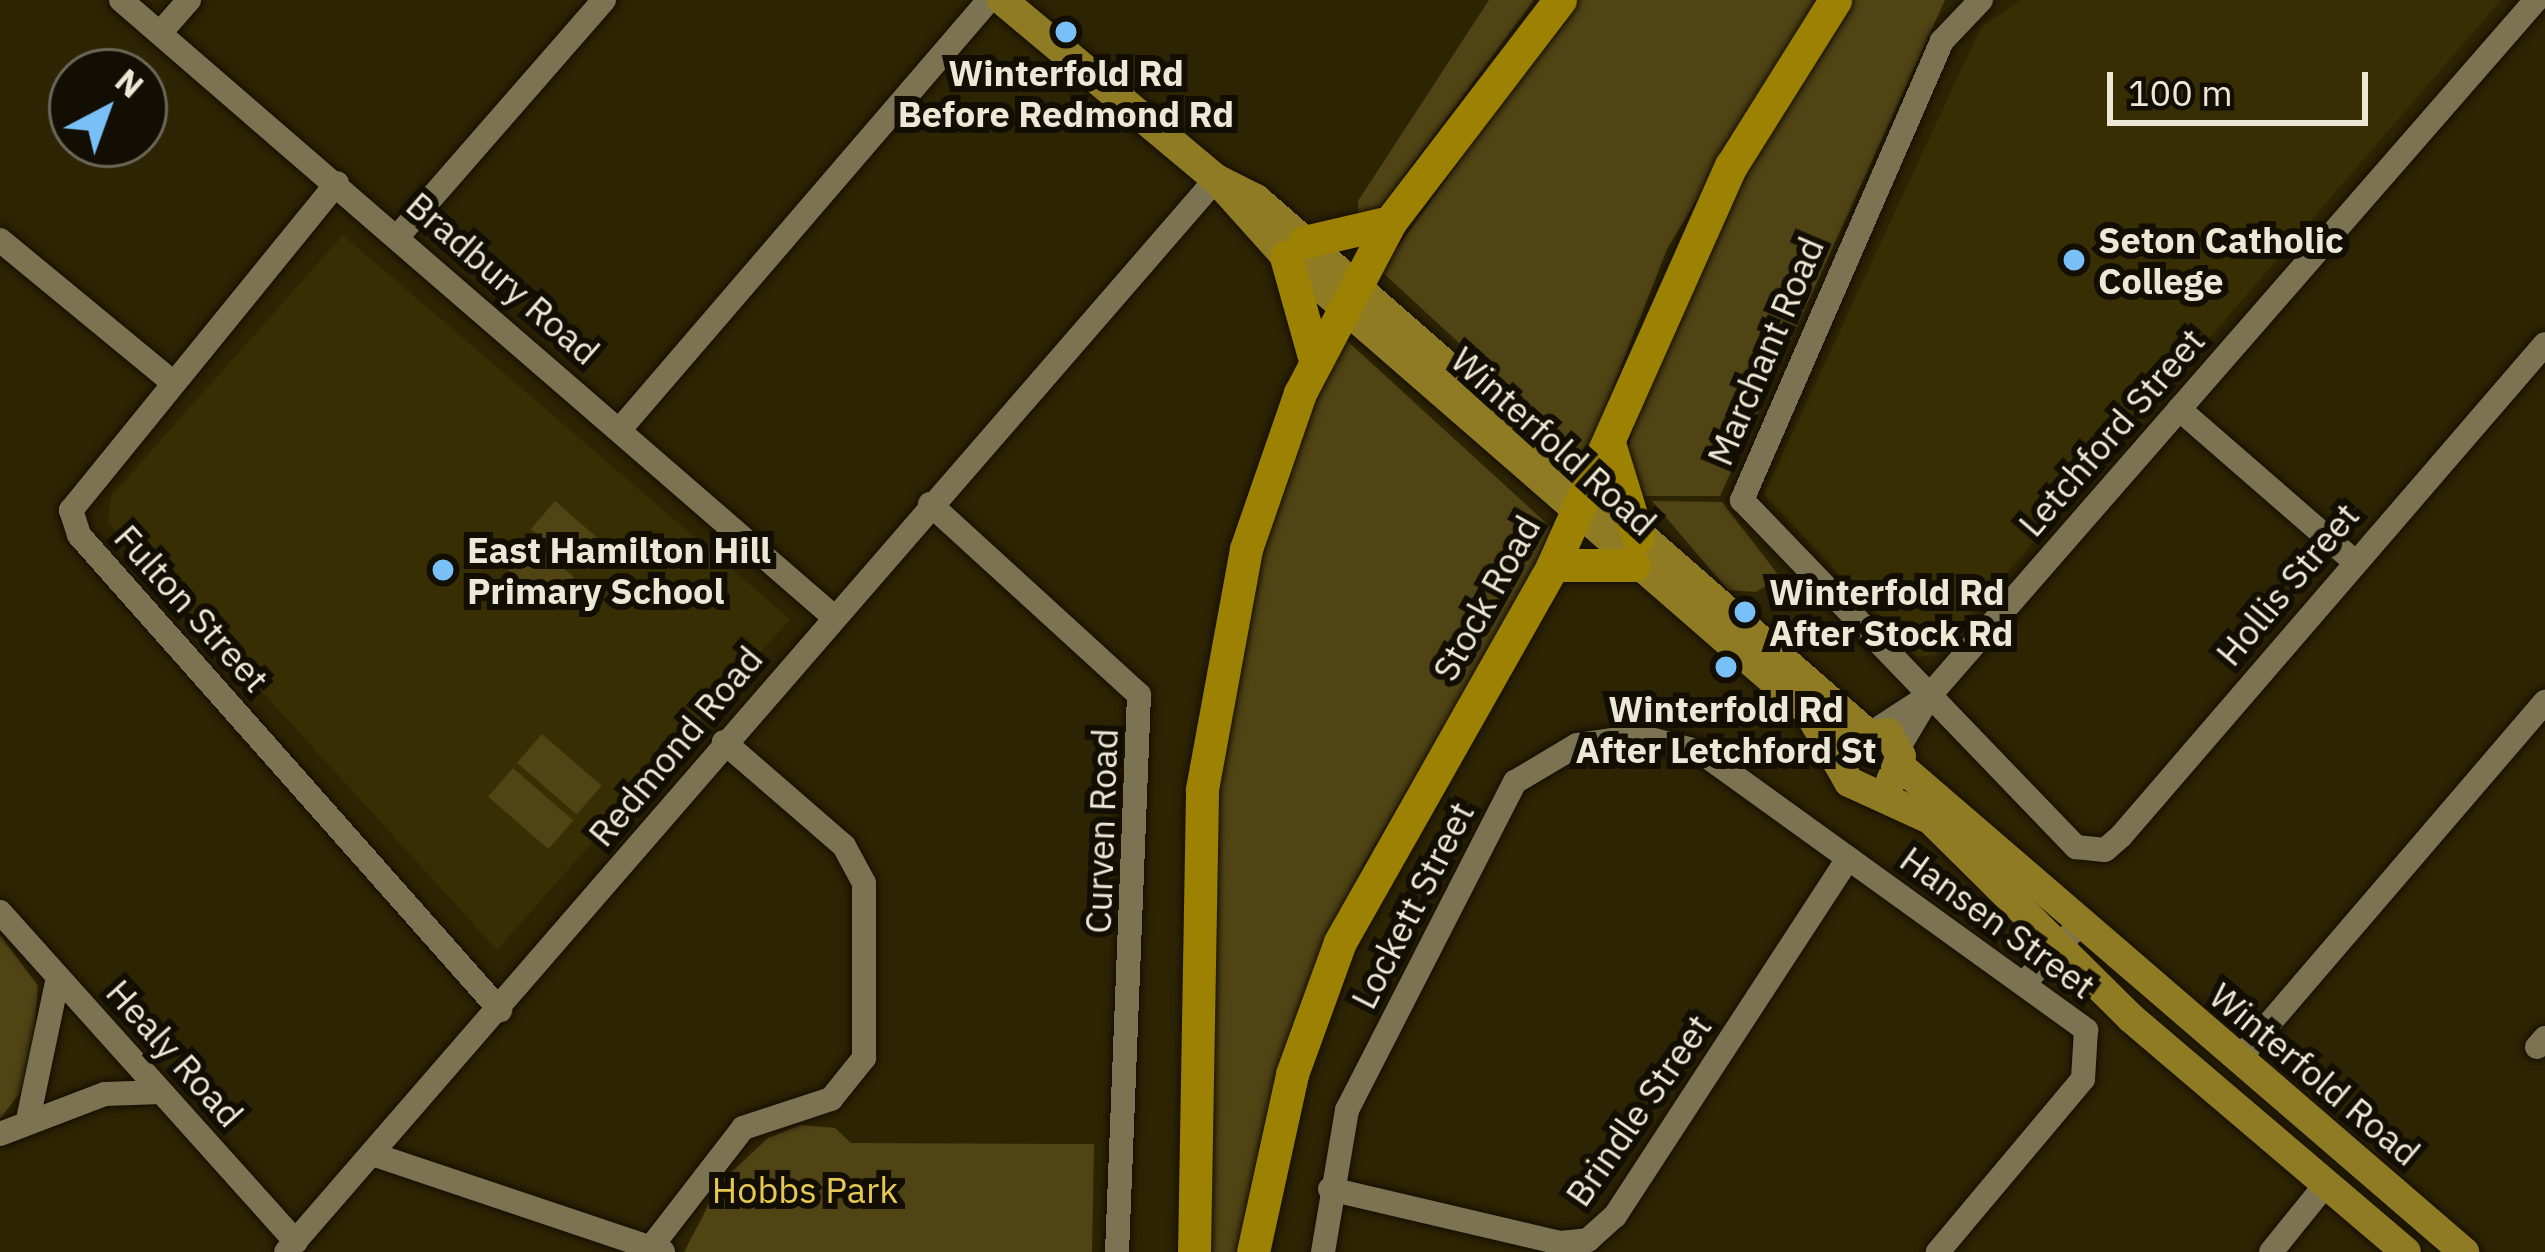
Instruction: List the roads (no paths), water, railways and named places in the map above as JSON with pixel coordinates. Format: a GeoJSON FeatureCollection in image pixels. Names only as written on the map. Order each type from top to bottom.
{"type":"FeatureCollection","features":[{"type":"Feature","properties":{"kind":"highway"},"geometry":{"type":"LineString","coordinates":[[1194,1252],[1208,733],[1246,549],[1316,360],[1390,222],[1560,0]]}},
{"type":"Feature","properties":{"kind":"highway","name":"Stock Road"},"geometry":{"type":"LineString","coordinates":[[1253,1252],[1292,1074],[1340,942],[1553,565],[1731,166],[1835,0]]}},
{"type":"Feature","properties":{"kind":"highway"},"geometry":{"type":"LineString","coordinates":[[1316,360],[1295,249],[1390,222]]}},
{"type":"Feature","properties":{"kind":"highway"},"geometry":{"type":"LineString","coordinates":[[1553,565],[1636,551],[1609,443]]}},
{"type":"Feature","properties":{"kind":"main road","name":"Winterfold Road"},"geometry":{"type":"LineString","coordinates":[[1002,0],[1216,179],[1636,551],[1808,711],[1850,782],[1875,789],[1930,819],[2057,949],[2406,1252]]}},
{"type":"Feature","properties":{"kind":"main road","name":"Winterfold Road"},"geometry":{"type":"LineString","coordinates":[[1636,551],[1885,742],[2079,925],[2464,1252]]}},
{"type":"Feature","properties":{"kind":"main road"},"geometry":{"type":"LineString","coordinates":[[1839,760],[1885,742]]}},
{"type":"Feature","properties":{"kind":"main road"},"geometry":{"type":"LineString","coordinates":[[1875,789],[1885,742]]}},
{"type":"Feature","properties":{"kind":"street","name":"Bradbury Road"},"geometry":{"type":"LineString","coordinates":[[122,0],[622,427],[833,616]]}},
{"type":"Feature","properties":{"kind":"street"},"geometry":{"type":"LineString","coordinates":[[160,33],[189,0]]}},
{"type":"Feature","properties":{"kind":"street"},"geometry":{"type":"LineString","coordinates":[[399,235],[604,0]]}},
{"type":"Feature","properties":{"kind":"street"},"geometry":{"type":"LineString","coordinates":[[622,427],[988,0]]}},
{"type":"Feature","properties":{"kind":"street","name":"Marchant Road"},"geometry":{"type":"LineString","coordinates":[[1981,0],[1942,40],[1742,490],[1768,539],[1930,695],[2076,847]]}},
{"type":"Feature","properties":{"kind":"street","name":"Letchford Street"},"geometry":{"type":"LineString","coordinates":[[1885,742],[2536,0]]}},
{"type":"Feature","properties":{"kind":"street","name":"Redmond Road"},"geometry":{"type":"LineString","coordinates":[[291,1247],[1216,179]]}},
{"type":"Feature","properties":{"kind":"street","name":"Fulton Street"},"geometry":{"type":"LineString","coordinates":[[337,183],[80,488],[71,509],[79,535],[500,1010]]}},
{"type":"Feature","properties":{"kind":"street"},"geometry":{"type":"LineString","coordinates":[[0,240],[170,380]]}},
{"type":"Feature","properties":{"kind":"street","name":"Hollis Street"},"geometry":{"type":"LineString","coordinates":[[2076,847],[2105,850],[2121,836],[2545,344]]}},
{"type":"Feature","properties":{"kind":"street"},"geometry":{"type":"LineString","coordinates":[[2180,409],[2354,561]]}},
{"type":"Feature","properties":{"kind":"street","name":"Curven Road"},"geometry":{"type":"LineString","coordinates":[[930,504],[1139,695],[1117,1252]]}},
{"type":"Feature","properties":{"kind":"street"},"geometry":{"type":"LineString","coordinates":[[2238,1060],[2544,706]]}},
{"type":"Feature","properties":{"kind":"street","name":"Lockett Street"},"geometry":{"type":"LineString","coordinates":[[1323,1252],[1347,1110],[1515,782],[1576,746],[1639,736],[1701,752]]}},
{"type":"Feature","properties":{"kind":"street"},"geometry":{"type":"LineString","coordinates":[[375,1155],[659,1247],[743,1128],[766,1111],[831,1099],[864,1058],[864,883],[844,846],[724,742]]}},
{"type":"Feature","properties":{"kind":"street","name":"Hansen Street"},"geometry":{"type":"LineString","coordinates":[[1701,752],[2026,981],[2086,1030],[2090,1066],[1938,1252]]}},
{"type":"Feature","properties":{"kind":"street","name":"Brindle Street"},"geometry":{"type":"LineString","coordinates":[[1330,1189],[1559,1244],[1588,1240],[1616,1216],[1849,858]]}},
{"type":"Feature","properties":{"kind":"street","name":"Healy Road"},"geometry":{"type":"LineString","coordinates":[[0,912],[291,1247]]}},
{"type":"Feature","properties":{"kind":"street"},"geometry":{"type":"LineString","coordinates":[[2026,981],[2079,925]]}},
{"type":"Feature","properties":{"kind":"street"},"geometry":{"type":"LineString","coordinates":[[29,1114],[58,976]]}},
{"type":"Feature","properties":{"kind":"street"},"geometry":{"type":"LineString","coordinates":[[0,1133],[29,1114],[161,1092]]}},
{"type":"Feature","properties":{"kind":"street"},"geometry":{"type":"LineString","coordinates":[[2271,1252],[2326,1184]]}},
{"type":"Feature","properties":{"kind":"place","name":"Winterfold Rd Before Redmond Rd"},"geometry":{"type":"Point","coordinates":[1066,32]}},
{"type":"Feature","properties":{"kind":"place","name":"Seton Catholic College"},"geometry":{"type":"Point","coordinates":[2074,260]}},
{"type":"Feature","properties":{"kind":"place","name":"East Hamilton Hill Primary School"},"geometry":{"type":"Point","coordinates":[443,570]}},
{"type":"Feature","properties":{"kind":"place","name":"Winterfold Rd After Stock Rd"},"geometry":{"type":"Point","coordinates":[1745,612]}},
{"type":"Feature","properties":{"kind":"place","name":"Winterfold Rd After Letchford St"},"geometry":{"type":"Point","coordinates":[1726,667]}},
{"type":"Feature","properties":{"kind":"park label","name":"Hobbs Park"},"geometry":{"type":"Point","coordinates":[805,1190]}}]}
